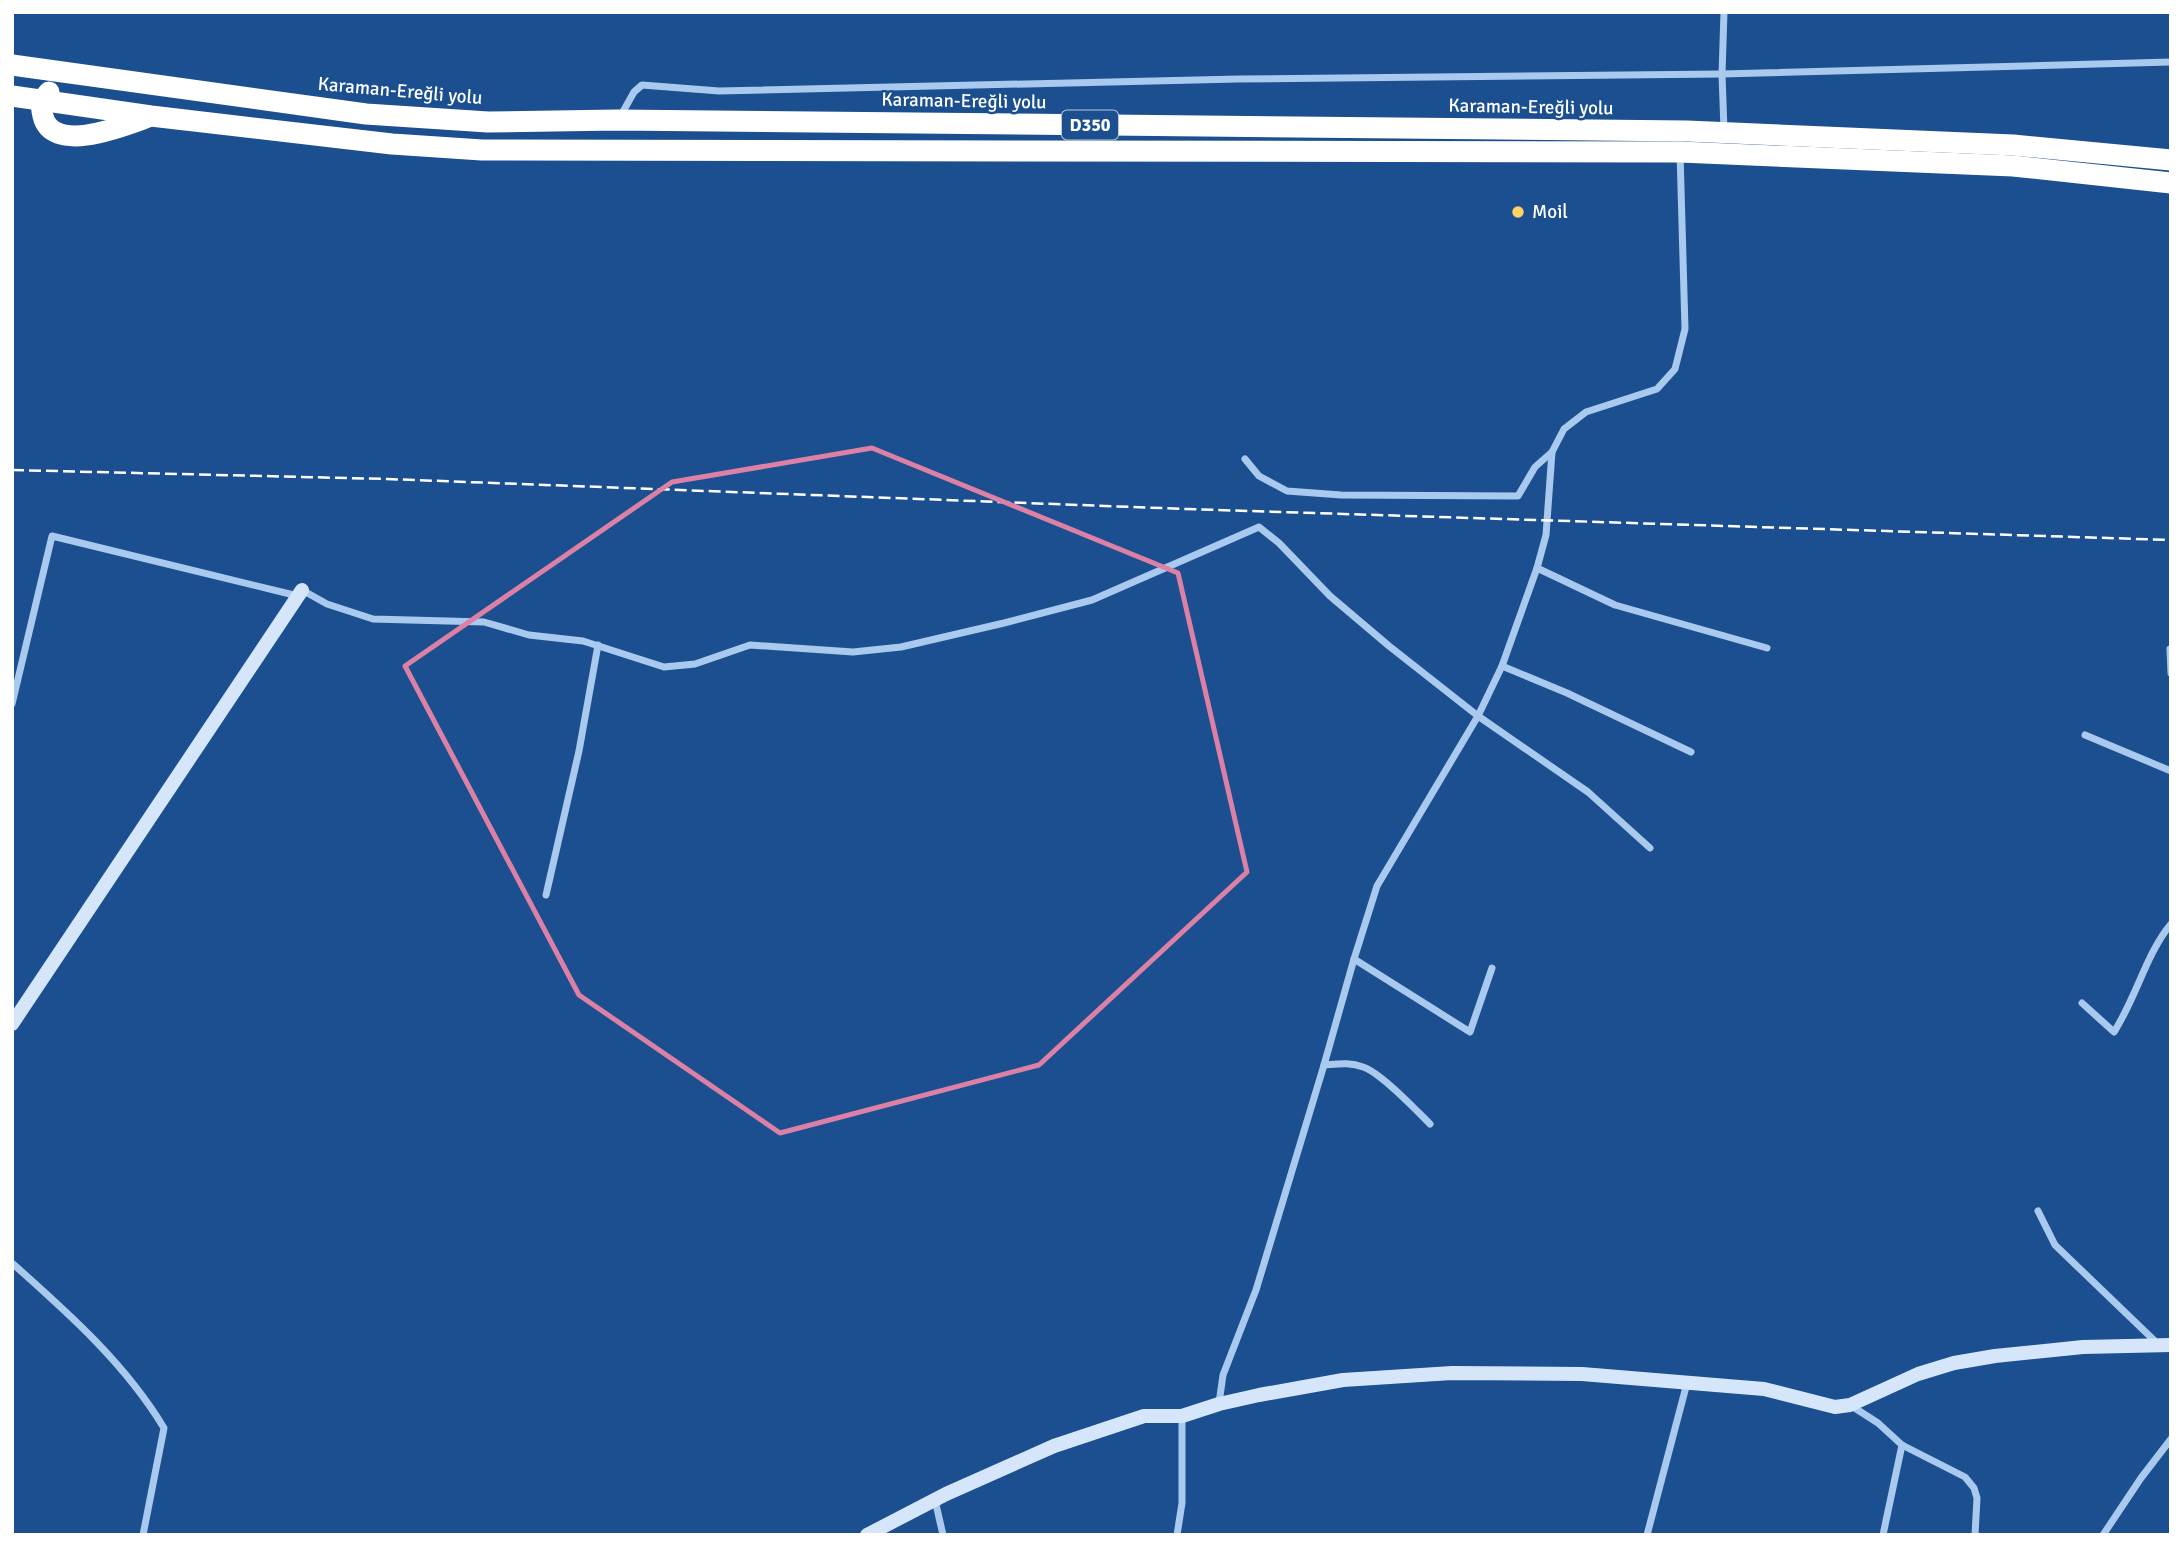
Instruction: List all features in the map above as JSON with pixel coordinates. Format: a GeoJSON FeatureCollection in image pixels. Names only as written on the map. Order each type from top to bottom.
{"type":"FeatureCollection","features":[{"type":"Feature","properties":{"kind":"highway","name":"Karaman-Ereğli yolu"},"geometry":{"type":"LineString","coordinates":[[12,65],[366,114],[488,122],[618,120],[1724,133],[2013,145],[2171,160]]}},
{"type":"Feature","properties":{"kind":"highway"},"geometry":{"type":"LineString","coordinates":[[67,72],[42,100],[44,122],[53,131],[68,136],[107,131],[151,116]]}},
{"type":"Feature","properties":{"kind":"highway","name":"D350"},"geometry":{"type":"LineString","coordinates":[[12,96],[151,116],[392,144],[482,150],[1680,152],[2013,166],[2171,183]]}},
{"type":"Feature","properties":{"kind":"street"},"geometry":{"type":"LineString","coordinates":[[1724,12],[1724,133]]}},
{"type":"Feature","properties":{"kind":"street"},"geometry":{"type":"LineString","coordinates":[[618,120],[634,92],[642,85],[719,92],[1224,79],[1722,74],[2171,62]]}},
{"type":"Feature","properties":{"kind":"street"},"geometry":{"type":"LineString","coordinates":[[1244,459],[1259,476],[1287,491],[1341,495],[1518,496],[1535,467],[1552,452],[1564,429],[1586,412],[1657,389],[1675,369],[1685,329],[1680,152]]}},
{"type":"Feature","properties":{"kind":"street"},"geometry":{"type":"LineString","coordinates":[[1219,1404],[1223,1375],[1256,1290],[1377,886],[1478,716],[1502,666],[1537,568],[1546,535],[1552,452]]}},
{"type":"Feature","properties":{"kind":"street"},"geometry":{"type":"LineString","coordinates":[[12,704],[52,536],[300,593],[373,619],[484,622],[529,635],[583,641],[664,667],[695,664],[750,645],[853,652],[901,647],[1092,600],[1259,527],[1279,543],[1340,604],[1389,646],[1478,716],[1588,792],[1650,848]]}},
{"type":"Feature","properties":{"kind":"street"},"geometry":{"type":"LineString","coordinates":[[1537,568],[1615,605],[1767,648]]}},
{"type":"Feature","properties":{"kind":"street"},"geometry":{"type":"LineString","coordinates":[[12,1024],[300,593]]}},
{"type":"Feature","properties":{"kind":"street"},"geometry":{"type":"LineString","coordinates":[[546,895],[579,751],[598,645]]}},
{"type":"Feature","properties":{"kind":"street"},"geometry":{"type":"LineString","coordinates":[[2170,649],[2171,673]]}},
{"type":"Feature","properties":{"kind":"street"},"geometry":{"type":"LineString","coordinates":[[1502,666],[1691,751]]}},
{"type":"Feature","properties":{"kind":"street"},"geometry":{"type":"LineString","coordinates":[[2085,735],[2171,771]]}},
{"type":"Feature","properties":{"kind":"street"},"geometry":{"type":"LineString","coordinates":[[2082,1003],[2115,1032],[2128,1011],[2162,935],[2171,924]]}},
{"type":"Feature","properties":{"kind":"street"},"geometry":{"type":"LineString","coordinates":[[1354,959],[1470,1032],[1492,968]]}},
{"type":"Feature","properties":{"kind":"street"},"geometry":{"type":"LineString","coordinates":[[1324,1065],[1347,1063],[1366,1067],[1430,1124]]}},
{"type":"Feature","properties":{"kind":"street"},"geometry":{"type":"LineString","coordinates":[[2038,1211],[2055,1245],[2164,1344]]}},
{"type":"Feature","properties":{"kind":"street"},"geometry":{"type":"LineString","coordinates":[[12,1263],[77,1321],[148,1401],[164,1428],[143,1535]]}},
{"type":"Feature","properties":{"kind":"street"},"geometry":{"type":"LineString","coordinates":[[867,1535],[935,1500],[1054,1446],[1144,1416],[1182,1416],[1219,1404],[1343,1380],[1452,1373],[1582,1374],[1764,1389],[1835,1407],[1850,1405],[1918,1374],[1954,1363],[2083,1346],[2164,1344]]}},
{"type":"Feature","properties":{"kind":"street"},"geometry":{"type":"LineString","coordinates":[[1647,1535],[1687,1382]]}},
{"type":"Feature","properties":{"kind":"street"},"geometry":{"type":"LineString","coordinates":[[1850,1405],[1878,1423],[1902,1445],[1965,1477],[1974,1488],[1977,1498],[1975,1535]]}},
{"type":"Feature","properties":{"kind":"street"},"geometry":{"type":"LineString","coordinates":[[1177,1535],[1182,1503],[1182,1416]]}},
{"type":"Feature","properties":{"kind":"street"},"geometry":{"type":"LineString","coordinates":[[2103,1535],[2171,1439]]}},
{"type":"Feature","properties":{"kind":"street"},"geometry":{"type":"LineString","coordinates":[[1883,1535],[1902,1445]]}},
{"type":"Feature","properties":{"kind":"street"},"geometry":{"type":"LineString","coordinates":[[935,1500],[943,1535]]}},
{"type":"Feature","properties":{"kind":"highlighted area"},"geometry":{"type":"Polygon","coordinates":[[[872,448],[1178,573],[1247,872],[1039,1065],[780,1133],[579,995],[405,666],[672,482],[872,448]]]}},
{"type":"Feature","properties":{"kind":"railway"},"geometry":{"type":"LineString","coordinates":[[12,470],[387,479],[1186,509],[2171,540]]}},
{"type":"Feature","properties":{"kind":"place","name":"Moil"},"geometry":{"type":"Point","coordinates":[1518,212]}}]}
